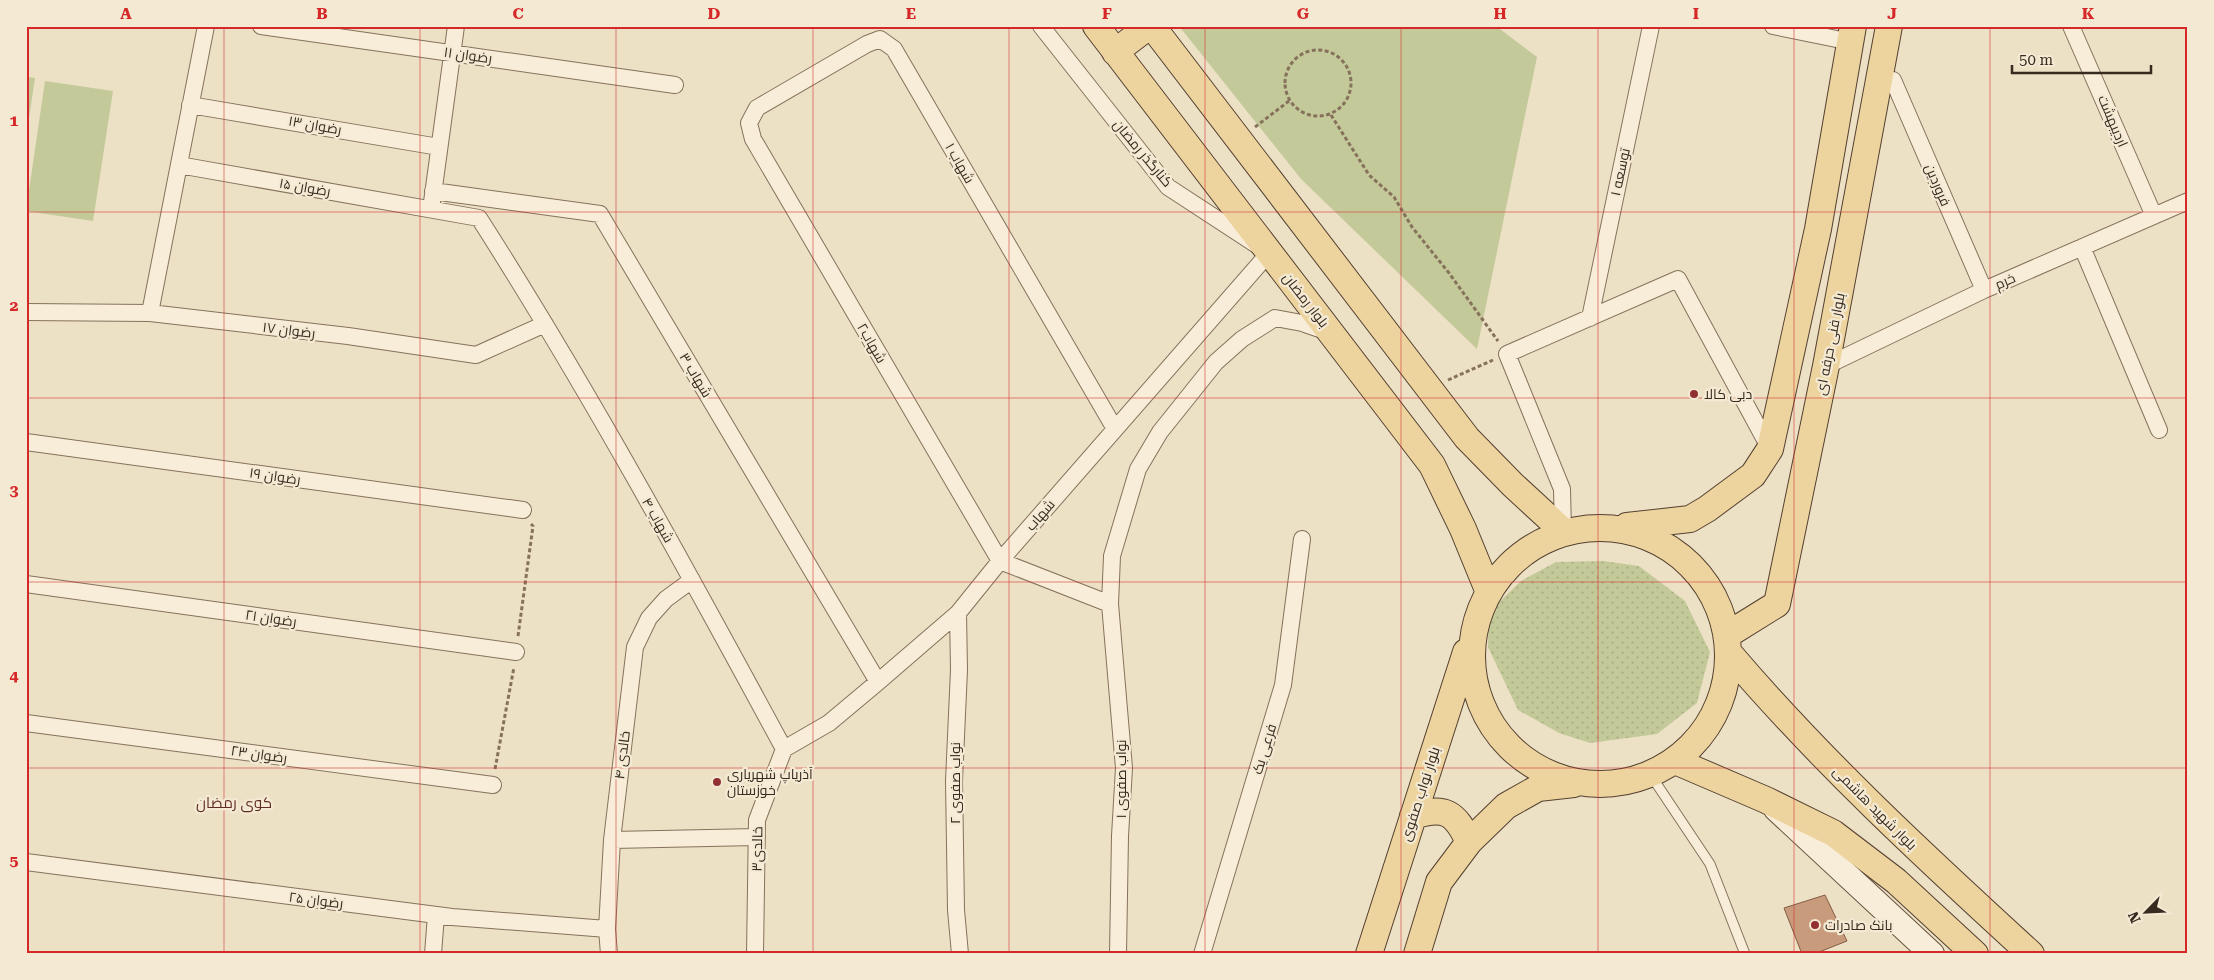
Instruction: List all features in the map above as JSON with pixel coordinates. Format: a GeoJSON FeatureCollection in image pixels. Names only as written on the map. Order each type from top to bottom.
{"type":"FeatureCollection","features":[{"type":"Feature","properties":{"kind":"main road","name":"بلوار رمضان"},"geometry":{"type":"LineString","coordinates":[[1096,26],[1432,465],[1463,529],[1488,590]]}},
{"type":"Feature","properties":{"kind":"main road"},"geometry":{"type":"LineString","coordinates":[[1115,52],[1150,26],[1467,438],[1513,485],[1564,531]]}},
{"type":"Feature","properties":{"kind":"main road","name":"بلوار فنی حرفه ای"},"geometry":{"type":"LineString","coordinates":[[1728,644],[1777,604],[1826,366],[1889,26]]}},
{"type":"Feature","properties":{"kind":"main road"},"geometry":{"type":"LineString","coordinates":[[1488,590],[1520,553],[1564,531],[1690,519],[1707,509],[1753,475],[1770,449],[1818,229],[1852,34]]}},
{"type":"Feature","properties":{"kind":"main road"},"geometry":{"type":"LineString","coordinates":[[1417,954],[1439,882],[1469,842],[1506,806],[1538,788],[1579,784],[1607,785],[1643,778],[1675,761],[1705,732],[1723,694],[1728,644],[1714,596],[1690,562],[1656,539],[1617,527]]}},
{"type":"Feature","properties":{"kind":"main road","name":"بلوار نواب صفوی"},"geometry":{"type":"LineString","coordinates":[[1369,954],[1472,634],[1488,590]]}},
{"type":"Feature","properties":{"kind":"main road"},"geometry":{"type":"LineString","coordinates":[[1472,634],[1474,685],[1495,731],[1531,766],[1579,784]]}},
{"type":"Feature","properties":{"kind":"main road","name":"بلوار شهید هاشمی"},"geometry":{"type":"LineString","coordinates":[[1728,644],[1776,708],[1809,742],[1921,854],[2031,954]]}},
{"type":"Feature","properties":{"kind":"main road"},"geometry":{"type":"LineString","coordinates":[[1675,761],[1766,800],[1833,833],[1896,881],[1975,954]]}},
{"type":"Feature","properties":{"kind":"main road"},"geometry":{"type":"LineString","coordinates":[[1413,816],[1432,811],[1452,815],[1462,827],[1469,842]]}},
{"type":"Feature","properties":{"kind":"street"},"geometry":{"type":"LineString","coordinates":[[150,313],[206,26]]}},
{"type":"Feature","properties":{"kind":"street","name":"رضوان ۱۱"},"geometry":{"type":"LineString","coordinates":[[261,26],[675,85]]}},
{"type":"Feature","properties":{"kind":"street"},"geometry":{"type":"LineString","coordinates":[[431,210],[456,26]]}},
{"type":"Feature","properties":{"kind":"street","name":"کنارگذر رمضان"},"geometry":{"type":"LineString","coordinates":[[1041,26],[1168,187],[1270,253]]}},
{"type":"Feature","properties":{"kind":"street","name":"توسعه ۱"},"geometry":{"type":"LineString","coordinates":[[1590,318],[1651,26]]}},
{"type":"Feature","properties":{"kind":"street"},"geometry":{"type":"LineString","coordinates":[[1773,26],[1852,34]]}},
{"type":"Feature","properties":{"kind":"street","name":"اردیبهشت"},"geometry":{"type":"LineString","coordinates":[[2071,26],[2154,216]]}},
{"type":"Feature","properties":{"kind":"street","name":"شهاب ۱"},"geometry":{"type":"LineString","coordinates":[[750,123],[757,108],[867,44],[880,39],[894,49],[1115,429]]}},
{"type":"Feature","properties":{"kind":"street","name":"فروردین"},"geometry":{"type":"LineString","coordinates":[[1893,80],[1984,290]]}},
{"type":"Feature","properties":{"kind":"street","name":"رضوان ۱۳"},"geometry":{"type":"LineString","coordinates":[[190,105],[439,147]]}},
{"type":"Feature","properties":{"kind":"street","name":"شهاب۲"},"geometry":{"type":"LineString","coordinates":[[750,123],[753,140],[1000,561]]}},
{"type":"Feature","properties":{"kind":"street","name":"رضوان ۱۵"},"geometry":{"type":"LineString","coordinates":[[179,165],[479,218],[528,294]]}},
{"type":"Feature","properties":{"kind":"street","name":"شهاب ۳"},"geometry":{"type":"LineString","coordinates":[[433,191],[600,214],[878,682]]}},
{"type":"Feature","properties":{"kind":"street","name":"خرم"},"geometry":{"type":"LineString","coordinates":[[1826,366],[1984,290],[2188,202]]}},
{"type":"Feature","properties":{"kind":"street"},"geometry":{"type":"LineString","coordinates":[[2082,247],[2159,430]]}},
{"type":"Feature","properties":{"kind":"street","name":"شهاب"},"geometry":{"type":"LineString","coordinates":[[784,749],[829,723],[958,613],[1000,561],[1270,253]]}},
{"type":"Feature","properties":{"kind":"street"},"geometry":{"type":"LineString","coordinates":[[1564,531],[1562,490],[1507,354],[1678,279],[1770,449]]}},
{"type":"Feature","properties":{"kind":"street","name":"شهاب ۴"},"geometry":{"type":"LineString","coordinates":[[528,294],[692,580],[784,749]]}},
{"type":"Feature","properties":{"kind":"street","name":"رضوان ۱۷"},"geometry":{"type":"LineString","coordinates":[[26,312],[150,313],[348,336],[476,356],[545,324]]}},
{"type":"Feature","properties":{"kind":"street","name":"نواب صفوی ۱"},"geometry":{"type":"LineString","coordinates":[[1118,954],[1120,836],[1124,768],[1110,604],[1112,556],[1138,469],[1160,432],[1216,362],[1242,339],[1275,318],[1302,323],[1331,333]]}},
{"type":"Feature","properties":{"kind":"street","name":"رضوان ۱۹"},"geometry":{"type":"LineString","coordinates":[[26,442],[523,510]]}},
{"type":"Feature","properties":{"kind":"street","name":"فرعی یک"},"geometry":{"type":"LineString","coordinates":[[1202,954],[1283,685],[1302,539]]}},
{"type":"Feature","properties":{"kind":"street"},"geometry":{"type":"LineString","coordinates":[[1000,561],[1110,604]]}},
{"type":"Feature","properties":{"kind":"street","name":"خالدی ۴"},"geometry":{"type":"LineString","coordinates":[[609,954],[607,929],[612,840],[635,647],[649,618],[666,599],[692,580]]}},
{"type":"Feature","properties":{"kind":"street","name":"رضوان ۲۱"},"geometry":{"type":"LineString","coordinates":[[26,584],[516,652]]}},
{"type":"Feature","properties":{"kind":"street","name":"نواب صفوی ۲"},"geometry":{"type":"LineString","coordinates":[[958,613],[959,670],[954,781],[956,910],[960,954]]}},
{"type":"Feature","properties":{"kind":"street","name":"رضوان ۲۳"},"geometry":{"type":"LineString","coordinates":[[26,723],[493,785]]}},
{"type":"Feature","properties":{"kind":"street","name":"خالدی۳"},"geometry":{"type":"LineString","coordinates":[[755,954],[757,820],[784,749]]}},
{"type":"Feature","properties":{"kind":"street"},"geometry":{"type":"LineString","coordinates":[[1766,800],[1932,954]]}},
{"type":"Feature","properties":{"kind":"street"},"geometry":{"type":"LineString","coordinates":[[612,840],[757,836]]}},
{"type":"Feature","properties":{"kind":"street","name":"رضوان ۲۵"},"geometry":{"type":"LineString","coordinates":[[26,862],[436,915],[607,929]]}},
{"type":"Feature","properties":{"kind":"street"},"geometry":{"type":"LineString","coordinates":[[433,954],[436,915]]}},
{"type":"Feature","properties":{"kind":"lane"},"geometry":{"type":"LineString","coordinates":[[1650,774],[1710,864],[1745,954]]}},
{"type":"Feature","properties":{"kind":"path"},"geometry":{"type":"LineString","coordinates":[[1317,49],[1329,51],[1347,65],[1351,76],[1352,88],[1348,99],[1341,108],[1331,115],[1319,117],[1297,110],[1285,90],[1285,78],[1289,67],[1296,58],[1306,52],[1317,49]]}},
{"type":"Feature","properties":{"kind":"path"},"geometry":{"type":"LineString","coordinates":[[1238,140],[1290,101]]}},
{"type":"Feature","properties":{"kind":"path"},"geometry":{"type":"LineString","coordinates":[[1331,115],[1369,175],[1394,197],[1412,227],[1507,354],[1430,389]]}},
{"type":"Feature","properties":{"kind":"path"},"geometry":{"type":"LineString","coordinates":[[493,785],[516,652],[533,526],[523,510]]}},
{"type":"Feature","properties":{"kind":"green space"},"geometry":{"type":"Polygon","coordinates":[[[1179,26],[1496,26],[1537,57],[1477,349],[1301,179],[1179,26]]]}},
{"type":"Feature","properties":{"kind":"green space"},"geometry":{"type":"Polygon","coordinates":[[[26,77],[35,78],[26,138],[26,77]]]}},
{"type":"Feature","properties":{"kind":"green space"},"geometry":{"type":"Polygon","coordinates":[[[45,81],[113,91],[93,221],[26,211],[45,81]]]}},
{"type":"Feature","properties":{"kind":"green space"},"geometry":{"type":"Polygon","coordinates":[[[1603,561],[1639,566],[1685,601],[1710,652],[1697,703],[1657,734],[1590,743],[1559,733],[1518,710],[1488,647],[1489,612],[1521,581],[1556,562],[1603,561]]]}},
{"type":"Feature","properties":{"kind":"building","name":"بانک صادرات"},"geometry":{"type":"Polygon","coordinates":[[[1825,895],[1847,941],[1814,954],[1802,954],[1784,908],[1825,895]]]}},
{"type":"Feature","properties":{"kind":"place","name":"دبی کالا"},"geometry":{"type":"Point","coordinates":[1694,394]}},
{"type":"Feature","properties":{"kind":"place","name":"آذریاپ شهریاری خوزستان"},"geometry":{"type":"Point","coordinates":[717,782]}},
{"type":"Feature","properties":{"kind":"place","name":"بانک صادرات"},"geometry":{"type":"Point","coordinates":[1815,925]}},
{"type":"Feature","properties":{"kind":"district","name":"کوی رمضان"},"geometry":{"type":"Point","coordinates":[234,803]}}]}
